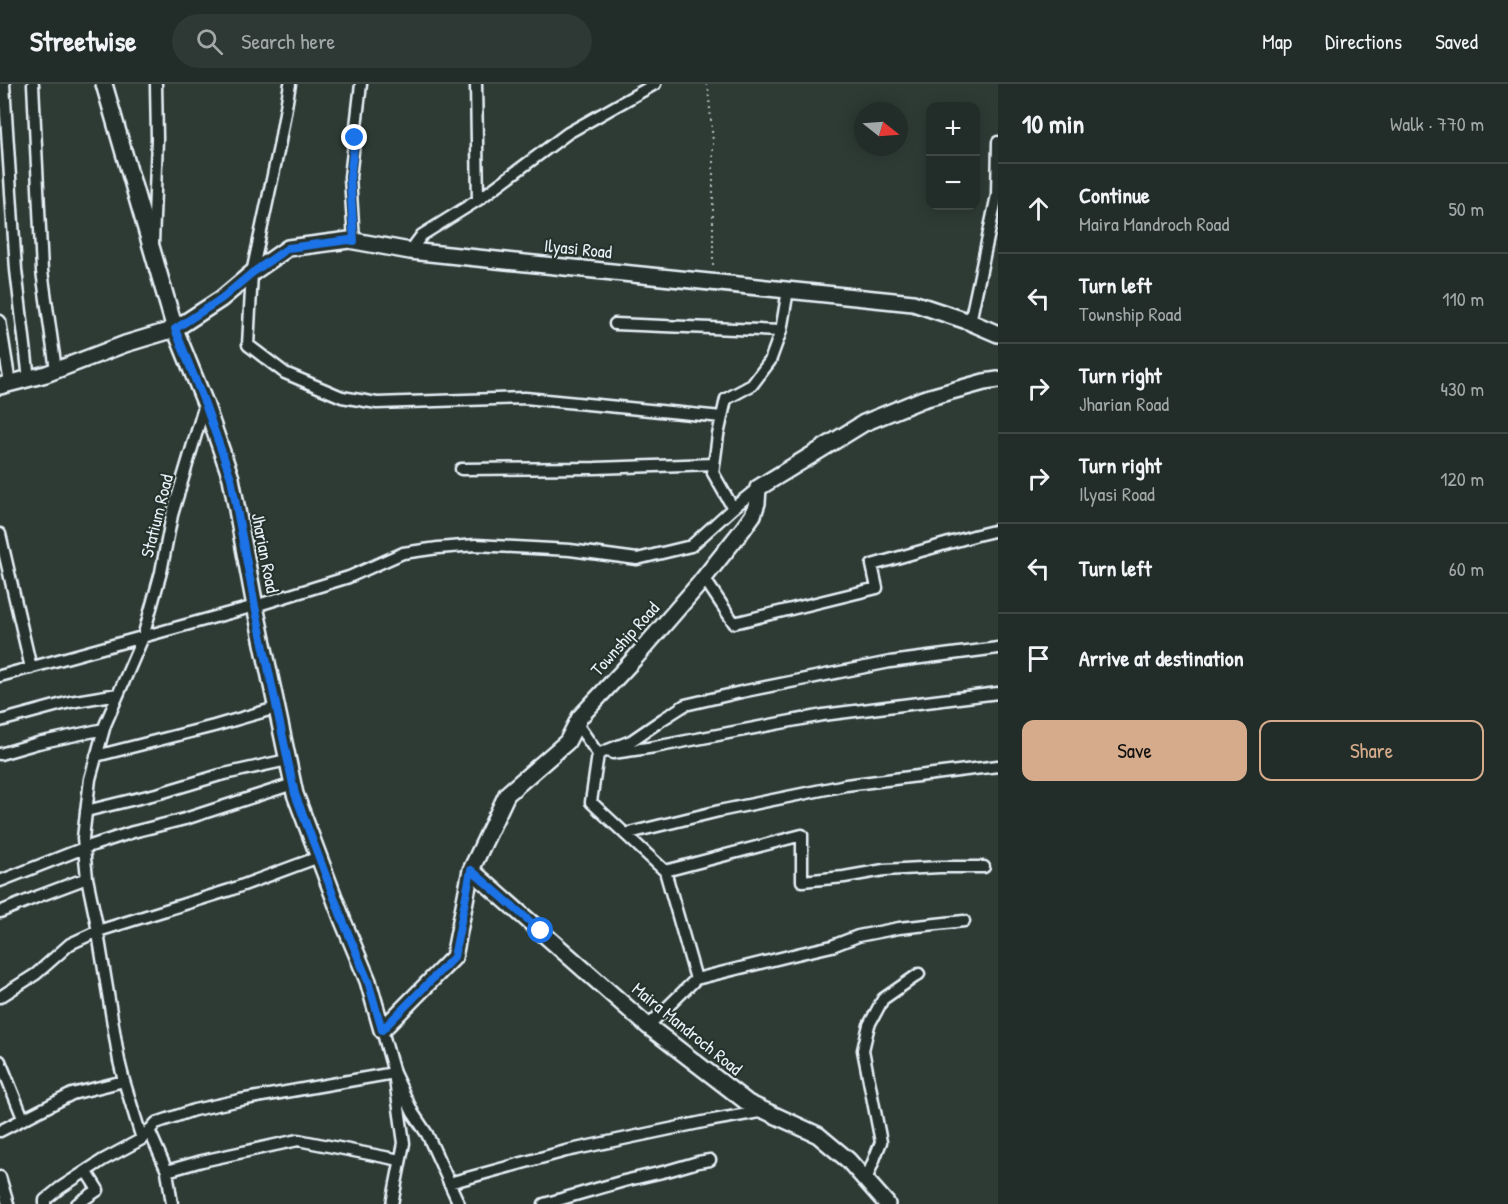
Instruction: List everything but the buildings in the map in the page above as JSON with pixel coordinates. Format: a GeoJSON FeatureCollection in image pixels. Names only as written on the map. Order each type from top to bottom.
{"type":"FeatureCollection","features":[{"type":"Feature","properties":{"kind":"street"},"geometry":{"type":"LineString","coordinates":[[4,84],[16,270],[29,379]]}},
{"type":"Feature","properties":{"kind":"street"},"geometry":{"type":"LineString","coordinates":[[33,84],[42,271],[56,370]]}},
{"type":"Feature","properties":{"kind":"street","name":"Jharian Road"},"geometry":{"type":"LineString","coordinates":[[104,84],[175,329],[231,478],[255,606],[295,794],[368,981],[382,1030]]}},
{"type":"Feature","properties":{"kind":"street"},"geometry":{"type":"LineString","coordinates":[[153,254],[157,139],[156,84]]}},
{"type":"Feature","properties":{"kind":"street"},"geometry":{"type":"LineString","coordinates":[[291,84],[252,273],[248,345],[285,373],[342,397],[377,403],[525,398],[722,417]]}},
{"type":"Feature","properties":{"kind":"street"},"geometry":{"type":"LineString","coordinates":[[354,241],[350,177],[360,84]]}},
{"type":"Feature","properties":{"kind":"street"},"geometry":{"type":"LineString","coordinates":[[476,84],[478,200]]}},
{"type":"Feature","properties":{"kind":"street"},"geometry":{"type":"LineString","coordinates":[[410,251],[422,235],[478,200],[568,133],[656,84]]}},
{"type":"Feature","properties":{"kind":"street"},"geometry":{"type":"LineString","coordinates":[[970,322],[997,195],[998,142]]}},
{"type":"Feature","properties":{"kind":"street","name":"Ilyasi Road"},"geometry":{"type":"LineString","coordinates":[[5,385],[29,379],[125,344],[175,329],[221,299],[252,273],[288,248],[349,240],[410,251],[913,303],[998,334]]}},
{"type":"Feature","properties":{"kind":"street"},"geometry":{"type":"LineString","coordinates":[[733,508],[713,472],[726,399],[752,385],[770,361],[781,331],[788,290]]}},
{"type":"Feature","properties":{"kind":"street"},"geometry":{"type":"LineString","coordinates":[[0,321],[5,385]]}},
{"type":"Feature","properties":{"kind":"street"},"geometry":{"type":"LineString","coordinates":[[615,324],[781,331]]}},
{"type":"Feature","properties":{"kind":"street"},"geometry":{"type":"LineString","coordinates":[[0,676],[255,606],[349,577],[403,554],[476,545],[570,550],[637,559],[691,546],[758,488],[864,423],[923,399],[998,380]]}},
{"type":"Feature","properties":{"kind":"street","name":"Statium Road"},"geometry":{"type":"LineString","coordinates":[[172,1204],[167,1171],[145,1134],[124,1081],[87,878],[83,838],[90,779],[96,756],[104,729],[143,637],[161,572],[172,515],[205,404]]}},
{"type":"Feature","properties":{"kind":"street"},"geometry":{"type":"LineString","coordinates":[[461,469],[714,464]]}},
{"type":"Feature","properties":{"kind":"street","name":"Township Road"},"geometry":{"type":"LineString","coordinates":[[382,1030],[454,957],[471,870],[507,794],[567,742],[580,717],[704,578],[753,515],[758,488]]}},
{"type":"Feature","properties":{"kind":"street"},"geometry":{"type":"LineString","coordinates":[[704,578],[734,623],[878,588],[872,565],[998,530]]}},
{"type":"Feature","properties":{"kind":"street"},"geometry":{"type":"LineString","coordinates":[[0,534],[31,668]]}},
{"type":"Feature","properties":{"kind":"street"},"geometry":{"type":"LineString","coordinates":[[598,754],[631,741],[685,705],[890,662],[998,648]]}},
{"type":"Feature","properties":{"kind":"street"},"geometry":{"type":"LineString","coordinates":[[598,754],[655,747],[823,715],[998,693]]}},
{"type":"Feature","properties":{"kind":"street"},"geometry":{"type":"LineString","coordinates":[[0,721],[70,702],[118,694]]}},
{"type":"Feature","properties":{"kind":"street"},"geometry":{"type":"LineString","coordinates":[[96,756],[276,708]]}},
{"type":"Feature","properties":{"kind":"street"},"geometry":{"type":"LineString","coordinates":[[577,724],[598,754],[591,802],[665,871],[696,979]]}},
{"type":"Feature","properties":{"kind":"street"},"geometry":{"type":"LineString","coordinates":[[0,754],[38,743],[104,729]]}},
{"type":"Feature","properties":{"kind":"street"},"geometry":{"type":"LineString","coordinates":[[86,811],[160,793],[220,775],[287,760]]}},
{"type":"Feature","properties":{"kind":"street"},"geometry":{"type":"LineString","coordinates":[[625,834],[719,811],[846,785],[998,766]]}},
{"type":"Feature","properties":{"kind":"street"},"geometry":{"type":"LineString","coordinates":[[0,881],[84,848],[133,832],[195,816],[293,784]]}},
{"type":"Feature","properties":{"kind":"street"},"geometry":{"type":"LineString","coordinates":[[665,871],[802,835],[802,881],[884,870],[984,867]]}},
{"type":"Feature","properties":{"kind":"street"},"geometry":{"type":"LineString","coordinates":[[0,997],[36,974],[70,944],[98,931],[230,890],[319,857]]}},
{"type":"Feature","properties":{"kind":"street","name":"Maira Mandroch Road"},"geometry":{"type":"LineString","coordinates":[[471,870],[648,1026],[748,1103],[818,1135],[848,1160],[887,1204]]}},
{"type":"Feature","properties":{"kind":"street"},"geometry":{"type":"LineString","coordinates":[[0,912],[87,878]]}},
{"type":"Feature","properties":{"kind":"street"},"geometry":{"type":"LineString","coordinates":[[648,1026],[696,979],[832,946],[858,936],[899,928],[964,921]]}},
{"type":"Feature","properties":{"kind":"street"},"geometry":{"type":"LineString","coordinates":[[866,1180],[882,1142],[863,1050],[868,1025],[883,999],[919,974]]}},
{"type":"Feature","properties":{"kind":"street"},"geometry":{"type":"LineString","coordinates":[[382,1030],[394,1073],[404,1143],[392,1204]]}},
{"type":"Feature","properties":{"kind":"street"},"geometry":{"type":"LineString","coordinates":[[0,1061],[23,1118]]}},
{"type":"Feature","properties":{"kind":"street"},"geometry":{"type":"LineString","coordinates":[[45,1204],[45,1200],[60,1188],[145,1134],[156,1122],[194,1110],[240,1100],[394,1073]]}},
{"type":"Feature","properties":{"kind":"street"},"geometry":{"type":"LineString","coordinates":[[394,1073],[413,1113],[427,1134],[459,1204]]}},
{"type":"Feature","properties":{"kind":"street"},"geometry":{"type":"LineString","coordinates":[[0,1131],[72,1094],[124,1081]]}},
{"type":"Feature","properties":{"kind":"street"},"geometry":{"type":"LineString","coordinates":[[449,1183],[566,1150],[765,1111]]}},
{"type":"Feature","properties":{"kind":"street"},"geometry":{"type":"LineString","coordinates":[[167,1171],[298,1140],[400,1160]]}},
{"type":"Feature","properties":{"kind":"street"},"geometry":{"type":"LineString","coordinates":[[544,1204],[624,1180],[710,1160]]}},
{"type":"Feature","properties":{"kind":"street"},"geometry":{"type":"LineString","coordinates":[[77,1204],[98,1190],[86,1171]]}},
{"type":"Feature","properties":{"kind":"street"},"geometry":{"type":"LineString","coordinates":[[0,1177],[8,1204]]}},
{"type":"Feature","properties":{"kind":"path"},"geometry":{"type":"LineString","coordinates":[[706,84],[713,142],[712,283]]}},
{"type":"Feature","properties":{"kind":"route"},"geometry":{"type":"LineString","coordinates":[[355,138],[350,177],[354,241],[288,248],[252,273],[221,299],[175,329],[231,478],[255,606],[295,794],[368,981],[382,1030],[454,957],[471,870],[541,931]]}}]}
